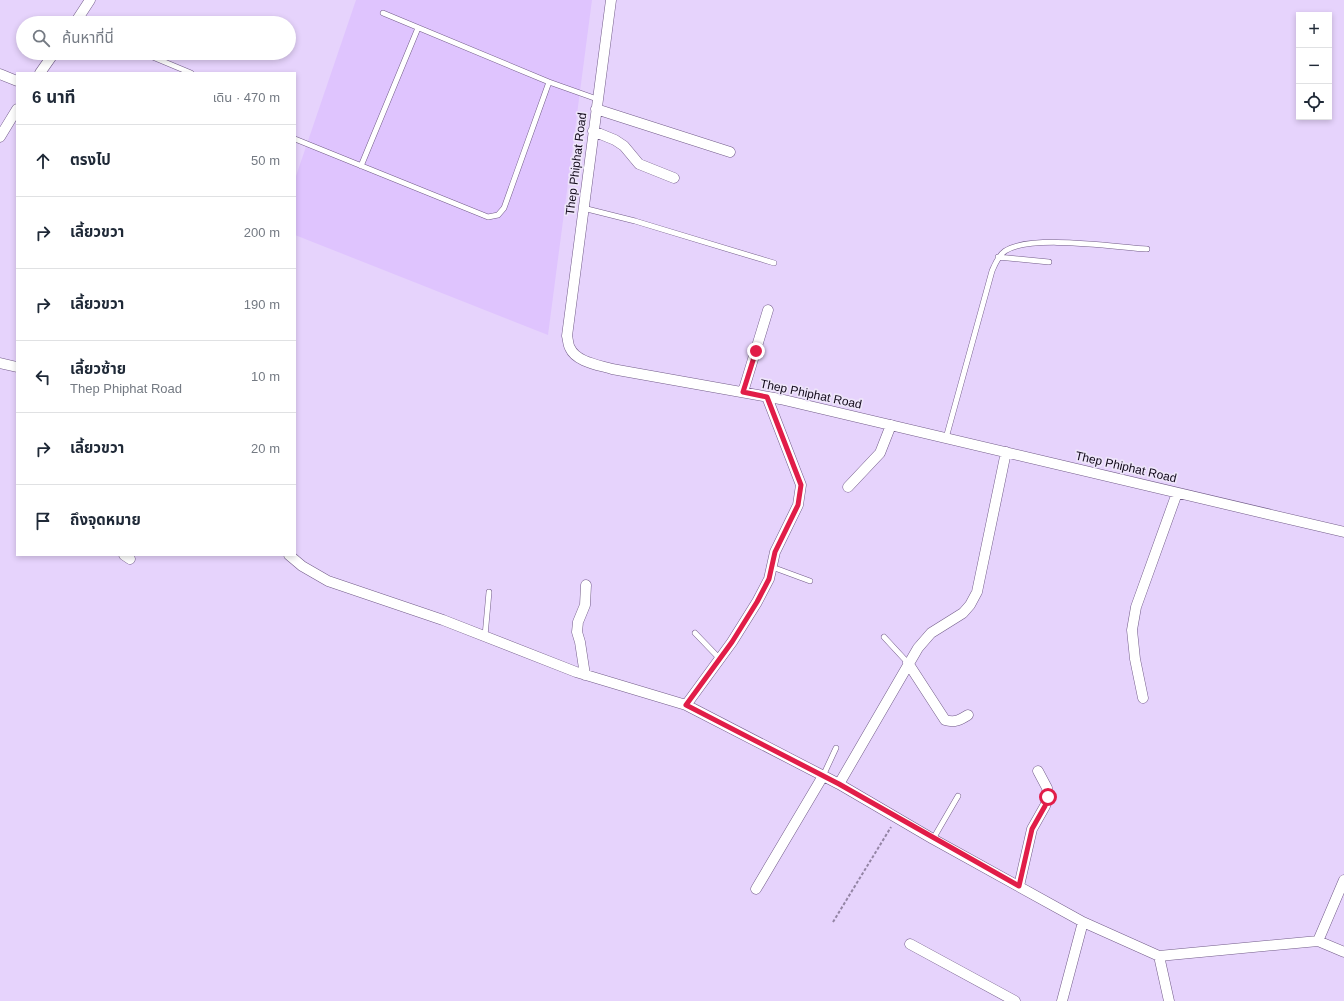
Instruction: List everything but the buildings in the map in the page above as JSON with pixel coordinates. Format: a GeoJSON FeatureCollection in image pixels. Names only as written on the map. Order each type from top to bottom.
{"type":"FeatureCollection","features":[{"type":"Feature","properties":{"kind":"street"},"geometry":{"type":"LineString","coordinates":[[80,16],[90,0]]}},
{"type":"Feature","properties":{"kind":"street","name":"Thep Phiphat Road"},"geometry":{"type":"LineString","coordinates":[[610,0],[568,336],[570,349],[576,356],[589,362],[612,369],[767,397],[1344,532]]}},
{"type":"Feature","properties":{"kind":"street"},"geometry":{"type":"LineString","coordinates":[[41,72],[49,60]]}},
{"type":"Feature","properties":{"kind":"street"},"geometry":{"type":"LineString","coordinates":[[0,74],[16,80]]}},
{"type":"Feature","properties":{"kind":"street"},"geometry":{"type":"LineString","coordinates":[[597,104],[730,152]]}},
{"type":"Feature","properties":{"kind":"street"},"geometry":{"type":"LineString","coordinates":[[0,137],[16,111]]}},
{"type":"Feature","properties":{"kind":"street"},"geometry":{"type":"LineString","coordinates":[[593,131],[615,140],[624,146],[639,164],[674,178]]}},
{"type":"Feature","properties":{"kind":"street"},"geometry":{"type":"LineString","coordinates":[[743,392],[768,310]]}},
{"type":"Feature","properties":{"kind":"street"},"geometry":{"type":"LineString","coordinates":[[0,363],[16,367]]}},
{"type":"Feature","properties":{"kind":"street"},"geometry":{"type":"LineString","coordinates":[[686,705],[720,659],[757,602],[769,579],[775,552],[798,505],[801,485],[767,397]]}},
{"type":"Feature","properties":{"kind":"street"},"geometry":{"type":"LineString","coordinates":[[848,487],[880,453],[891,425]]}},
{"type":"Feature","properties":{"kind":"street"},"geometry":{"type":"LineString","coordinates":[[839,784],[918,648],[932,633],[963,613],[970,605],[977,592],[1006,452]]}},
{"type":"Feature","properties":{"kind":"street"},"geometry":{"type":"LineString","coordinates":[[1142,698],[1134,652],[1134,622],[1136,607],[1176,493]]}},
{"type":"Feature","properties":{"kind":"street"},"geometry":{"type":"LineString","coordinates":[[291,556],[302,566],[328,581],[443,620],[585,675],[686,705],[839,784],[933,839],[1083,922],[1159,956],[1318,941],[1344,952]]}},
{"type":"Feature","properties":{"kind":"street"},"geometry":{"type":"LineString","coordinates":[[585,675],[577,632],[578,622],[585,605],[586,585]]}},
{"type":"Feature","properties":{"kind":"street"},"geometry":{"type":"LineString","coordinates":[[908,663],[945,720],[952,722],[960,720],[968,715]]}},
{"type":"Feature","properties":{"kind":"street"},"geometry":{"type":"LineString","coordinates":[[1019,886],[1032,829],[1045,806],[1048,797],[1047,788],[1038,771]]}},
{"type":"Feature","properties":{"kind":"street"},"geometry":{"type":"LineString","coordinates":[[756,889],[823,776]]}},
{"type":"Feature","properties":{"kind":"street"},"geometry":{"type":"LineString","coordinates":[[1318,941],[1344,880]]}},
{"type":"Feature","properties":{"kind":"street"},"geometry":{"type":"LineString","coordinates":[[1062,1001],[1083,922]]}},
{"type":"Feature","properties":{"kind":"street"},"geometry":{"type":"LineString","coordinates":[[910,944],[1015,1001]]}},
{"type":"Feature","properties":{"kind":"street"},"geometry":{"type":"LineString","coordinates":[[1159,956],[1169,1001]]}},
{"type":"Feature","properties":{"kind":"lane"},"geometry":{"type":"LineString","coordinates":[[383,13],[549,82],[597,104]]}},
{"type":"Feature","properties":{"kind":"lane"},"geometry":{"type":"LineString","coordinates":[[361,166],[418,28]]}},
{"type":"Feature","properties":{"kind":"lane"},"geometry":{"type":"LineString","coordinates":[[160,60],[189,72]]}},
{"type":"Feature","properties":{"kind":"lane"},"geometry":{"type":"LineString","coordinates":[[296,139],[488,217],[498,215],[504,208],[549,82]]}},
{"type":"Feature","properties":{"kind":"lane"},"geometry":{"type":"LineString","coordinates":[[583,208],[636,221],[774,263]]}},
{"type":"Feature","properties":{"kind":"lane"},"geometry":{"type":"LineString","coordinates":[[946,438],[992,271],[998,257],[1005,251],[1019,244],[1043,242],[1147,249]]}},
{"type":"Feature","properties":{"kind":"lane"},"geometry":{"type":"LineString","coordinates":[[998,257],[1049,262]]}},
{"type":"Feature","properties":{"kind":"lane"},"geometry":{"type":"LineString","coordinates":[[772,567],[810,581]]}},
{"type":"Feature","properties":{"kind":"lane"},"geometry":{"type":"LineString","coordinates":[[485,636],[489,592]]}},
{"type":"Feature","properties":{"kind":"lane"},"geometry":{"type":"LineString","coordinates":[[695,633],[720,659]]}},
{"type":"Feature","properties":{"kind":"lane"},"geometry":{"type":"LineString","coordinates":[[884,637],[908,663]]}},
{"type":"Feature","properties":{"kind":"lane"},"geometry":{"type":"LineString","coordinates":[[823,776],[836,748]]}},
{"type":"Feature","properties":{"kind":"lane"},"geometry":{"type":"LineString","coordinates":[[933,839],[958,796]]}},
{"type":"Feature","properties":{"kind":"path"},"geometry":{"type":"LineString","coordinates":[[834,922],[896,818]]}},
{"type":"Feature","properties":{"kind":"shaded area"},"geometry":{"type":"Polygon","coordinates":[[[356,0],[592,0],[548,335],[296,235],[296,176],[356,0]]]}},
{"type":"Feature","properties":{"kind":"route"},"geometry":{"type":"LineString","coordinates":[[756,351],[743,392],[767,397],[801,485],[798,505],[775,552],[769,579],[757,602],[732,642],[686,705],[839,784],[933,839],[1019,886],[1032,829],[1045,806],[1048,797]]}}]}
